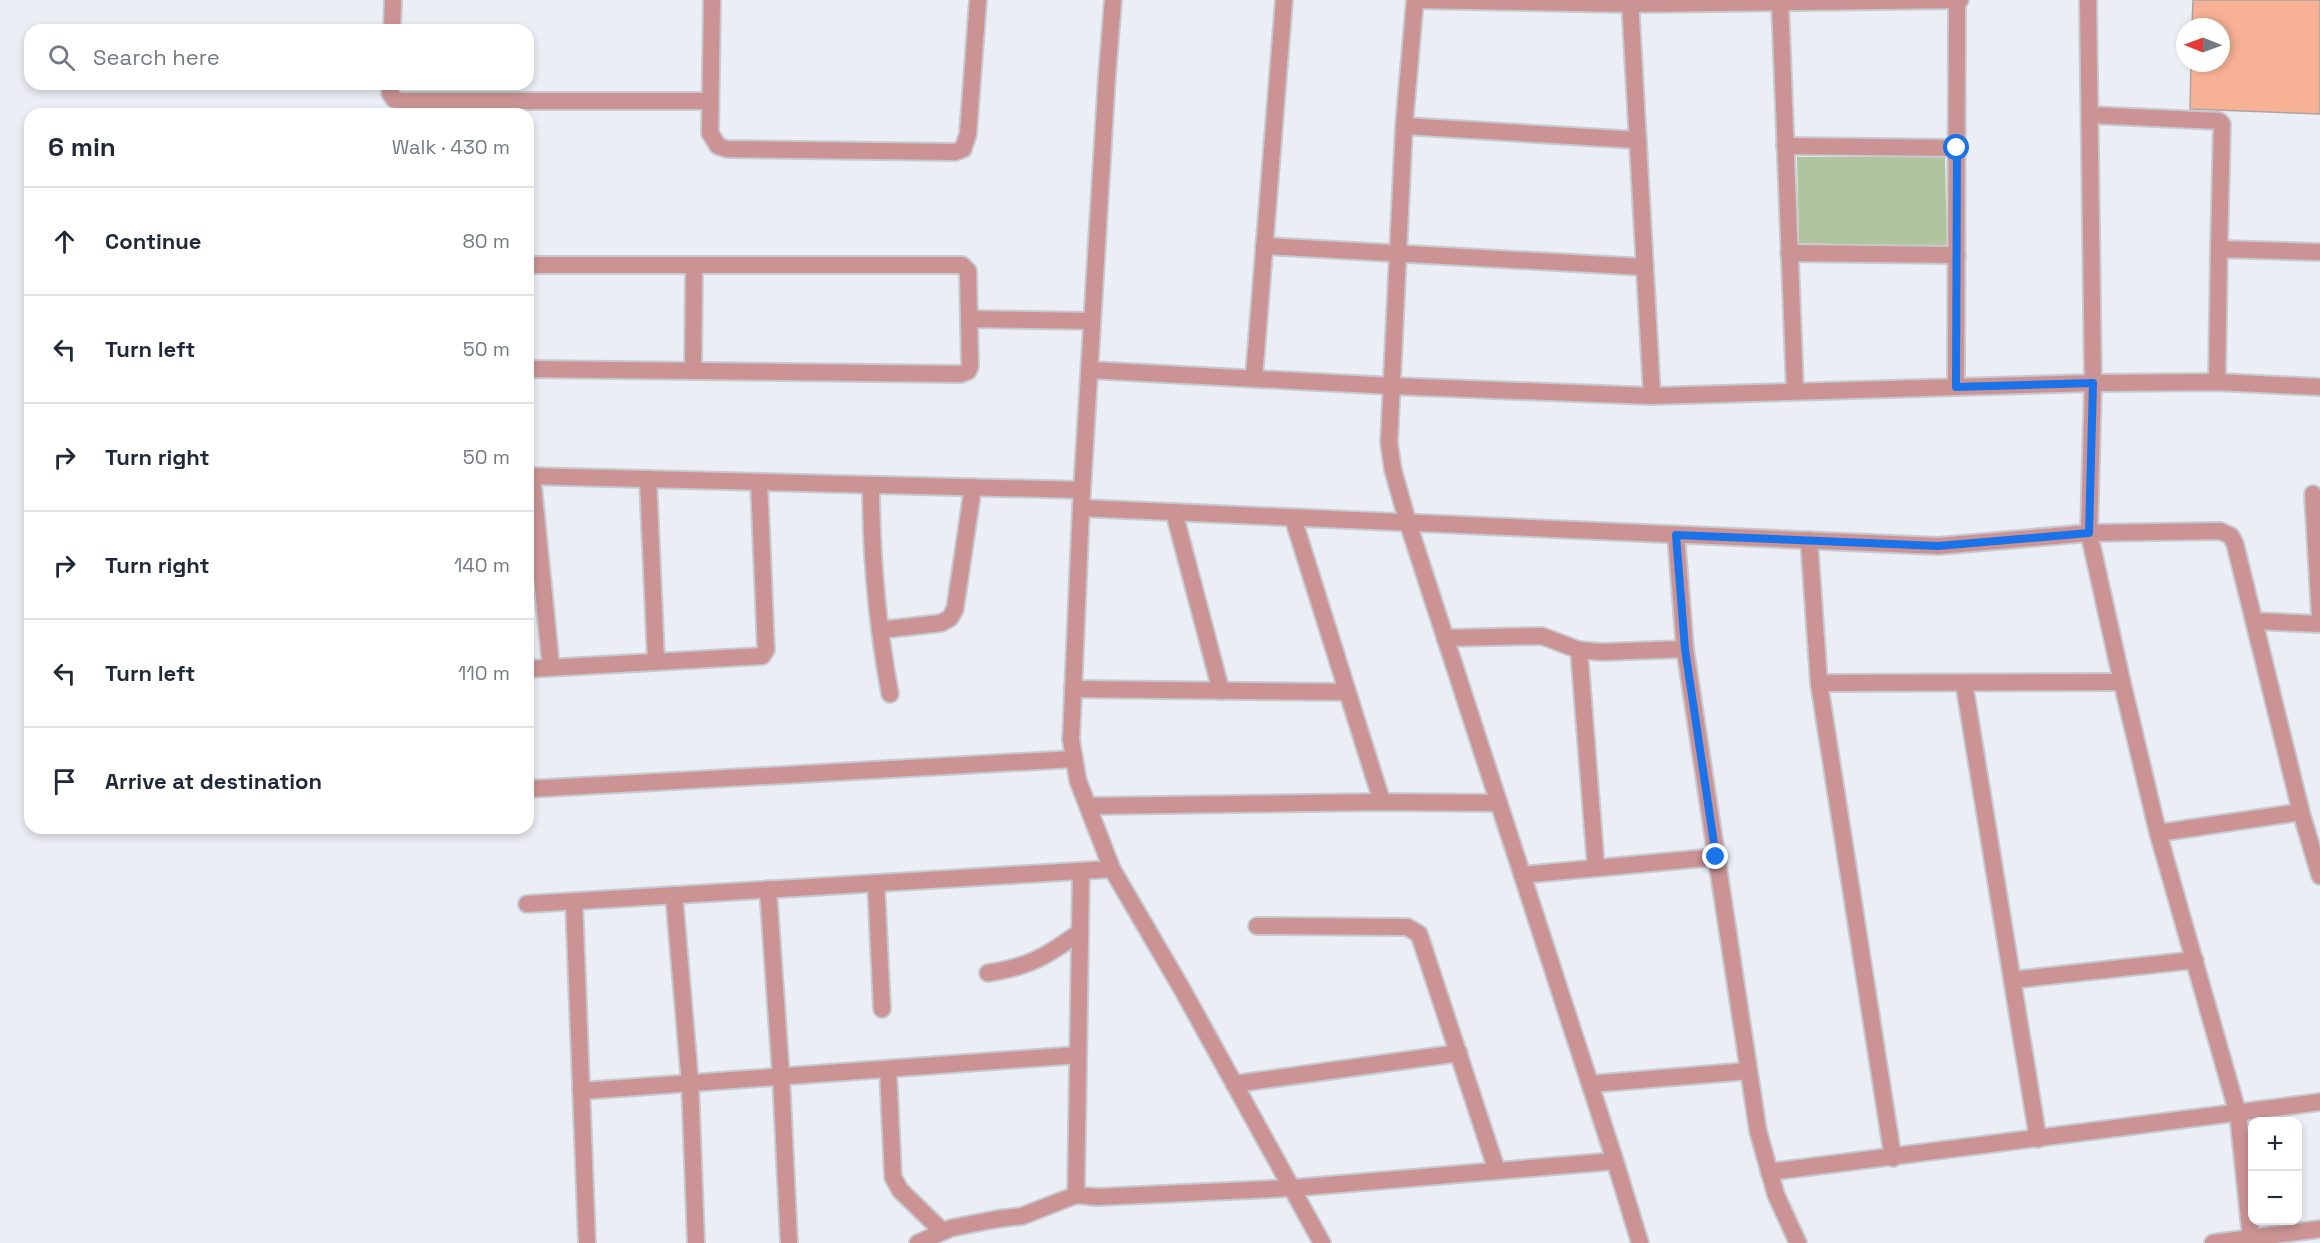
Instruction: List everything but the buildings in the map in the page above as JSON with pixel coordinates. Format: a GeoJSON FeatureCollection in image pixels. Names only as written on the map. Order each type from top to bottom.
{"type":"FeatureCollection","features":[{"type":"Feature","properties":{"kind":"street"},"geometry":{"type":"LineString","coordinates":[[392,24],[393,0]]}},
{"type":"Feature","properties":{"kind":"street"},"geometry":{"type":"LineString","coordinates":[[712,0],[710,134],[717,146],[727,149],[955,152],[963,149],[968,134],[978,0]]}},
{"type":"Feature","properties":{"kind":"street"},"geometry":{"type":"LineString","coordinates":[[1113,0],[1081,508],[1071,740],[1074,759],[1078,781],[1112,869],[1322,1243]]}},
{"type":"Feature","properties":{"kind":"street"},"geometry":{"type":"LineString","coordinates":[[1254,377],[1284,0]]}},
{"type":"Feature","properties":{"kind":"street"},"geometry":{"type":"LineString","coordinates":[[1640,1243],[1616,1161],[1408,523],[1390,454],[1404,126],[1414,0],[1780,2],[1959,0],[1956,387]]}},
{"type":"Feature","properties":{"kind":"street"},"geometry":{"type":"LineString","coordinates":[[2088,0],[2093,383],[2089,533],[2158,833],[2238,1114],[2251,1241]]}},
{"type":"Feature","properties":{"kind":"street"},"geometry":{"type":"LineString","coordinates":[[1630,2],[1652,396]]}},
{"type":"Feature","properties":{"kind":"street"},"geometry":{"type":"LineString","coordinates":[[1780,2],[1794,391]]}},
{"type":"Feature","properties":{"kind":"street"},"geometry":{"type":"LineString","coordinates":[[390,90],[394,99],[402,101],[710,101]]}},
{"type":"Feature","properties":{"kind":"street"},"geometry":{"type":"LineString","coordinates":[[2090,115],[2219,121],[2222,124],[2217,382]]}},
{"type":"Feature","properties":{"kind":"street"},"geometry":{"type":"LineString","coordinates":[[1404,126],[1638,140]]}},
{"type":"Feature","properties":{"kind":"street"},"geometry":{"type":"LineString","coordinates":[[1785,146],[1957,148]]}},
{"type":"Feature","properties":{"kind":"street"},"geometry":{"type":"LineString","coordinates":[[1264,246],[1645,267]]}},
{"type":"Feature","properties":{"kind":"street"},"geometry":{"type":"LineString","coordinates":[[2220,249],[2320,252]]}},
{"type":"Feature","properties":{"kind":"street"},"geometry":{"type":"LineString","coordinates":[[1789,253],[1957,255]]}},
{"type":"Feature","properties":{"kind":"street"},"geometry":{"type":"LineString","coordinates":[[534,265],[962,265],[968,271],[970,366],[968,371],[961,374],[534,369]]}},
{"type":"Feature","properties":{"kind":"street"},"geometry":{"type":"LineString","coordinates":[[693,371],[694,265]]}},
{"type":"Feature","properties":{"kind":"street"},"geometry":{"type":"LineString","coordinates":[[969,319],[1092,321]]}},
{"type":"Feature","properties":{"kind":"street"},"geometry":{"type":"LineString","coordinates":[[1090,370],[1392,386],[1652,396],[2093,383],[2217,382],[2320,387]]}},
{"type":"Feature","properties":{"kind":"street"},"geometry":{"type":"LineString","coordinates":[[534,476],[1082,490]]}},
{"type":"Feature","properties":{"kind":"street"},"geometry":{"type":"LineString","coordinates":[[648,479],[656,661]]}},
{"type":"Feature","properties":{"kind":"street"},"geometry":{"type":"LineString","coordinates":[[534,668],[762,656],[765,654],[759,482]]}},
{"type":"Feature","properties":{"kind":"street"},"geometry":{"type":"LineString","coordinates":[[871,485],[872,556],[890,694]]}},
{"type":"Feature","properties":{"kind":"street"},"geometry":{"type":"LineString","coordinates":[[880,630],[941,623],[950,618],[955,609],[973,487]]}},
{"type":"Feature","properties":{"kind":"street"},"geometry":{"type":"LineString","coordinates":[[2313,494],[2320,616]]}},
{"type":"Feature","properties":{"kind":"street"},"geometry":{"type":"LineString","coordinates":[[1081,508],[1938,546],[2089,533],[2220,531],[2226,533],[2235,544],[2301,812],[2315,844],[2320,876]]}},
{"type":"Feature","properties":{"kind":"street"},"geometry":{"type":"LineString","coordinates":[[534,512],[551,667]]}},
{"type":"Feature","properties":{"kind":"street"},"geometry":{"type":"LineString","coordinates":[[1174,512],[1221,691]]}},
{"type":"Feature","properties":{"kind":"street"},"geometry":{"type":"LineString","coordinates":[[1293,518],[1382,802]]}},
{"type":"Feature","properties":{"kind":"street"},"geometry":{"type":"LineString","coordinates":[[1676,535],[1685,649],[1758,1131],[1776,1195],[1798,1243]]}},
{"type":"Feature","properties":{"kind":"street"},"geometry":{"type":"LineString","coordinates":[[1809,540],[1819,683],[1893,1158]]}},
{"type":"Feature","properties":{"kind":"street"},"geometry":{"type":"LineString","coordinates":[[2254,621],[2320,624]]}},
{"type":"Feature","properties":{"kind":"street"},"geometry":{"type":"LineString","coordinates":[[1445,638],[1542,636],[1579,650],[1601,652],[1685,649]]}},
{"type":"Feature","properties":{"kind":"street"},"geometry":{"type":"LineString","coordinates":[[1579,650],[1596,868]]}},
{"type":"Feature","properties":{"kind":"street"},"geometry":{"type":"LineString","coordinates":[[1819,683],[2122,682]]}},
{"type":"Feature","properties":{"kind":"street"},"geometry":{"type":"LineString","coordinates":[[1964,683],[2038,1139]]}},
{"type":"Feature","properties":{"kind":"street"},"geometry":{"type":"LineString","coordinates":[[1073,689],[1347,692]]}},
{"type":"Feature","properties":{"kind":"street"},"geometry":{"type":"LineString","coordinates":[[534,789],[1074,759]]}},
{"type":"Feature","properties":{"kind":"street"},"geometry":{"type":"LineString","coordinates":[[1088,806],[1382,802],[1499,803]]}},
{"type":"Feature","properties":{"kind":"street"},"geometry":{"type":"LineString","coordinates":[[2158,833],[2301,812]]}},
{"type":"Feature","properties":{"kind":"street"},"geometry":{"type":"LineString","coordinates":[[1522,875],[1716,857]]}},
{"type":"Feature","properties":{"kind":"street"},"geometry":{"type":"LineString","coordinates":[[527,904],[1112,869]]}},
{"type":"Feature","properties":{"kind":"street"},"geometry":{"type":"LineString","coordinates":[[1076,1195],[1081,871]]}},
{"type":"Feature","properties":{"kind":"street"},"geometry":{"type":"LineString","coordinates":[[876,883],[882,1009]]}},
{"type":"Feature","properties":{"kind":"street"},"geometry":{"type":"LineString","coordinates":[[768,889],[782,1076],[789,1243]]}},
{"type":"Feature","properties":{"kind":"street"},"geometry":{"type":"LineString","coordinates":[[674,895],[690,1083],[696,1243]]}},
{"type":"Feature","properties":{"kind":"street"},"geometry":{"type":"LineString","coordinates":[[574,901],[587,1243]]}},
{"type":"Feature","properties":{"kind":"street"},"geometry":{"type":"LineString","coordinates":[[1257,926],[1407,927],[1419,934],[1497,1172]]}},
{"type":"Feature","properties":{"kind":"street"},"geometry":{"type":"LineString","coordinates":[[988,973],[1026,965],[1050,954],[1080,932]]}},
{"type":"Feature","properties":{"kind":"street"},"geometry":{"type":"LineString","coordinates":[[2012,980],[2195,960]]}},
{"type":"Feature","properties":{"kind":"street"},"geometry":{"type":"LineString","coordinates":[[1234,1084],[1459,1053]]}},
{"type":"Feature","properties":{"kind":"street"},"geometry":{"type":"LineString","coordinates":[[581,1091],[1078,1055]]}},
{"type":"Feature","properties":{"kind":"street"},"geometry":{"type":"LineString","coordinates":[[888,1069],[893,1177],[900,1190],[942,1231]]}},
{"type":"Feature","properties":{"kind":"street"},"geometry":{"type":"LineString","coordinates":[[1590,1084],[1748,1071]]}},
{"type":"Feature","properties":{"kind":"street"},"geometry":{"type":"LineString","coordinates":[[1769,1172],[2320,1102]]}},
{"type":"Feature","properties":{"kind":"street"},"geometry":{"type":"LineString","coordinates":[[918,1243],[942,1231],[1023,1216],[1076,1195],[1097,1197],[1292,1188],[1616,1161]]}},
{"type":"Feature","properties":{"kind":"street"},"geometry":{"type":"LineString","coordinates":[[2212,1243],[2251,1241],[2320,1228]]}},
{"type":"Feature","properties":{"kind":"green space"},"geometry":{"type":"Polygon","coordinates":[[[1797,157],[1945,157],[1947,247],[1799,243],[1797,157]]]}},
{"type":"Feature","properties":{"kind":"route"},"geometry":{"type":"LineString","coordinates":[[1716,857],[1685,649],[1676,535],[1938,546],[2089,533],[2093,383],[1956,387],[1957,148]]}}]}
